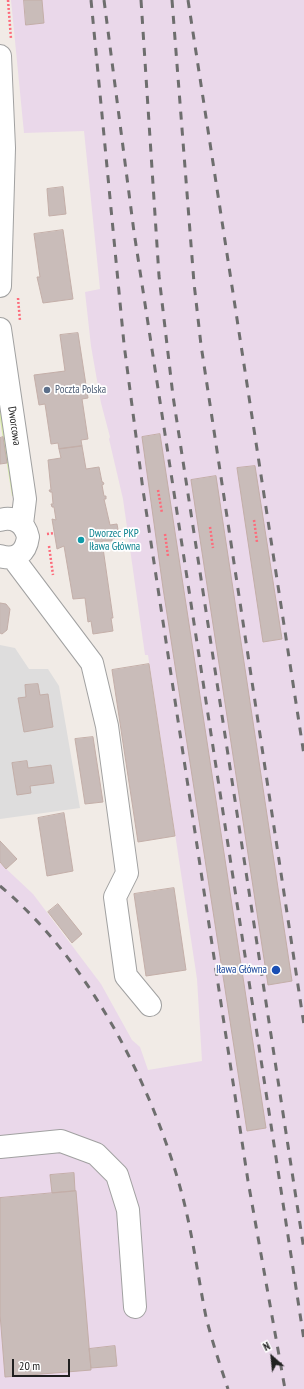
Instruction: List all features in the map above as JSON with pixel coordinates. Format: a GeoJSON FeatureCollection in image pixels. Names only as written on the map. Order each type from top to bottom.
{"type":"FeatureCollection","features":[{"type":"Feature","properties":{"kind":"street"},"geometry":{"type":"LineString","coordinates":[[0,56],[2,148],[0,286]]}},
{"type":"Feature","properties":{"kind":"street","name":"Dworcowa"},"geometry":{"type":"LineString","coordinates":[[0,328],[25,499],[22,524],[26,530],[27,544],[24,550],[6,557]]}},
{"type":"Feature","properties":{"kind":"street"},"geometry":{"type":"LineString","coordinates":[[0,517],[16,520],[22,524]]}},
{"type":"Feature","properties":{"kind":"street"},"geometry":{"type":"LineString","coordinates":[[6,557],[92,663],[108,726],[127,873],[115,898],[126,976],[150,1005]]}},
{"type":"Feature","properties":{"kind":"street"},"geometry":{"type":"LineString","coordinates":[[0,1148],[61,1141],[96,1154],[117,1174],[128,1210],[135,1307]]}},
{"type":"Feature","properties":{"kind":"path"},"geometry":{"type":"LineString","coordinates":[[158,490],[162,513]]}},
{"type":"Feature","properties":{"kind":"path"},"geometry":{"type":"LineString","coordinates":[[254,520],[257,542]]}},
{"type":"Feature","properties":{"kind":"path"},"geometry":{"type":"LineString","coordinates":[[45,526],[53,576]]}},
{"type":"Feature","properties":{"kind":"path"},"geometry":{"type":"LineString","coordinates":[[210,527],[214,548]]}},
{"type":"Feature","properties":{"kind":"path"},"geometry":{"type":"LineString","coordinates":[[47,534],[54,533]]}},
{"type":"Feature","properties":{"kind":"path"},"geometry":{"type":"LineString","coordinates":[[165,534],[168,556]]}},
{"type":"Feature","properties":{"kind":"shaded area"},"geometry":{"type":"Polygon","coordinates":[[[11,0],[304,0],[304,1389],[0,1389],[0,863],[33,894],[101,984],[132,1040],[140,1047],[148,1070],[202,1061],[197,979],[148,655],[145,655],[123,499],[101,403],[91,346],[85,292],[100,289],[84,131],[24,133],[11,0]]]}},
{"type":"Feature","properties":{"kind":"shaded area"},"geometry":{"type":"Polygon","coordinates":[[[0,645],[15,648],[29,669],[48,669],[59,686],[80,808],[0,819],[0,645]]]}},
{"type":"Feature","properties":{"kind":"green space"},"geometry":{"type":"Polygon","coordinates":[[[0,402],[15,496],[12,496],[0,420],[0,402]]]}},
{"type":"Feature","properties":{"kind":"building"},"geometry":{"type":"Polygon","coordinates":[[[24,0],[42,0],[44,23],[26,25],[24,0]]]}},
{"type":"Feature","properties":{"kind":"building"},"geometry":{"type":"Polygon","coordinates":[[[63,187],[66,214],[49,216],[47,189],[63,187]]]}},
{"type":"Feature","properties":{"kind":"building"},"geometry":{"type":"Polygon","coordinates":[[[63,230],[73,299],[43,303],[37,277],[40,277],[34,234],[63,230]]]}},
{"type":"Feature","properties":{"kind":"building"},"geometry":{"type":"Polygon","coordinates":[[[78,333],[88,398],[82,399],[88,439],[81,440],[82,446],[59,449],[58,443],[51,444],[45,404],[39,405],[34,375],[65,371],[60,335],[78,333]]]}},
{"type":"Feature","properties":{"kind":"building"},"geometry":{"type":"Polygon","coordinates":[[[160,434],[266,1128],[247,1131],[163,588],[142,437],[160,434]]]}},
{"type":"Feature","properties":{"kind":"building"},"geometry":{"type":"Polygon","coordinates":[[[3,437],[7,463],[0,464],[0,438],[3,437]]]}},
{"type":"Feature","properties":{"kind":"building","name":"Dworzec PKP Iława Główna"},"geometry":{"type":"Polygon","coordinates":[[[82,446],[86,469],[99,467],[102,482],[104,484],[102,485],[106,499],[104,499],[110,525],[117,524],[119,535],[119,537],[112,539],[112,541],[102,541],[113,618],[111,618],[113,631],[93,634],[91,621],[88,622],[85,598],[73,599],[64,546],[57,549],[52,519],[56,520],[54,507],[52,507],[51,504],[53,504],[52,492],[49,490],[51,490],[48,460],[61,458],[59,449],[82,446]]]}},
{"type":"Feature","properties":{"kind":"building"},"geometry":{"type":"Polygon","coordinates":[[[255,466],[282,639],[263,642],[237,468],[255,466]]]}},
{"type":"Feature","properties":{"kind":"building"},"geometry":{"type":"Polygon","coordinates":[[[216,476],[292,981],[268,985],[191,480],[216,476]]]}},
{"type":"Feature","properties":{"kind":"building"},"geometry":{"type":"Polygon","coordinates":[[[0,603],[6,604],[10,609],[7,630],[2,634],[0,633],[0,603]]]}},
{"type":"Feature","properties":{"kind":"building"},"geometry":{"type":"Polygon","coordinates":[[[149,664],[175,836],[138,842],[112,670],[149,664]]]}},
{"type":"Feature","properties":{"kind":"building"},"geometry":{"type":"Polygon","coordinates":[[[38,684],[40,695],[48,694],[53,727],[24,732],[18,698],[26,697],[25,685],[38,684]]]}},
{"type":"Feature","properties":{"kind":"building"},"geometry":{"type":"Polygon","coordinates":[[[93,737],[103,802],[85,804],[75,739],[93,737]]]}},
{"type":"Feature","properties":{"kind":"building"},"geometry":{"type":"Polygon","coordinates":[[[27,761],[28,768],[51,765],[54,783],[30,786],[31,793],[17,795],[12,763],[27,761]]]}},
{"type":"Feature","properties":{"kind":"building"},"geometry":{"type":"Polygon","coordinates":[[[64,813],[73,871],[47,876],[38,818],[64,813]]]}},
{"type":"Feature","properties":{"kind":"building"},"geometry":{"type":"Polygon","coordinates":[[[0,841],[17,859],[6,869],[0,862],[0,841]]]}},
{"type":"Feature","properties":{"kind":"building"},"geometry":{"type":"Polygon","coordinates":[[[174,888],[186,970],[146,976],[134,894],[174,888]]]}},
{"type":"Feature","properties":{"kind":"building"},"geometry":{"type":"Polygon","coordinates":[[[58,904],[82,934],[72,943],[48,912],[58,904]]]}},
{"type":"Feature","properties":{"kind":"building"},"geometry":{"type":"Polygon","coordinates":[[[74,1173],[75,1191],[52,1193],[50,1175],[74,1173]]]}},
{"type":"Feature","properties":{"kind":"building"},"geometry":{"type":"Polygon","coordinates":[[[76,1191],[91,1370],[5,1377],[0,1314],[0,1198],[76,1191]]]}},
{"type":"Feature","properties":{"kind":"building"},"geometry":{"type":"Polygon","coordinates":[[[115,1346],[117,1366],[91,1368],[89,1349],[115,1346]]]}},
{"type":"Feature","properties":{"kind":"railway"},"geometry":{"type":"LineString","coordinates":[[91,0],[124,344],[143,490],[248,1181],[285,1389]]}},
{"type":"Feature","properties":{"kind":"railway"},"geometry":{"type":"LineString","coordinates":[[104,0],[134,232],[304,1340]]}},
{"type":"Feature","properties":{"kind":"railway"},"geometry":{"type":"LineString","coordinates":[[141,0],[159,276],[173,396],[304,1250]]}},
{"type":"Feature","properties":{"kind":"railway"},"geometry":{"type":"LineString","coordinates":[[172,0],[194,283],[201,345],[304,1025]]}},
{"type":"Feature","properties":{"kind":"railway"},"geometry":{"type":"LineString","coordinates":[[188,0],[304,755]]}},
{"type":"Feature","properties":{"kind":"railway"},"geometry":{"type":"LineString","coordinates":[[0,886],[32,916],[62,950],[89,988],[114,1028],[136,1070],[155,1113],[183,1198],[193,1242],[206,1317],[228,1389]]}},
{"type":"Feature","properties":{"kind":"place","name":"Poczta Polska"},"geometry":{"type":"Point","coordinates":[47,390]}},
{"type":"Feature","properties":{"kind":"place","name":"Dworzec PKP Iława Główna"},"geometry":{"type":"Point","coordinates":[81,540]}},
{"type":"Feature","properties":{"kind":"place","name":"Iława Główna"},"geometry":{"type":"Point","coordinates":[276,970]}}]}
